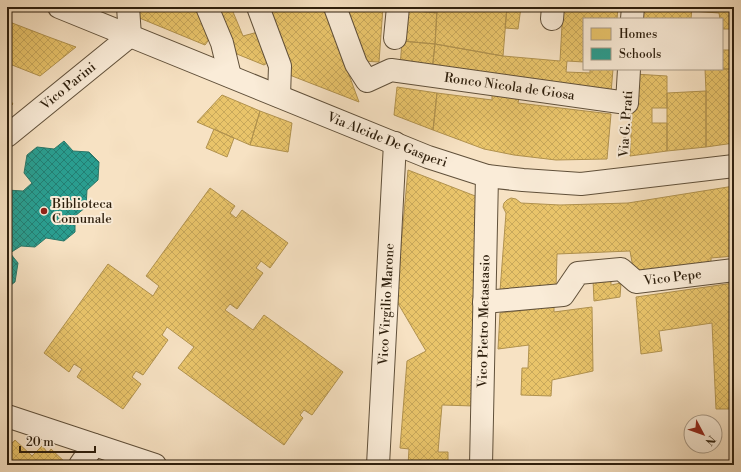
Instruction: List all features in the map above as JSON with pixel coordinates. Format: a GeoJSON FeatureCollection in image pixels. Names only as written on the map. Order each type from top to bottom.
{"type":"FeatureCollection","features":[{"type":"Feature","properties":{"kind":"street","name":"Via Alcide De Gasperi"},"geometry":{"type":"LineString","coordinates":[[59,7],[428,157],[487,176],[580,184],[734,166]]}},
{"type":"Feature","properties":{"kind":"street"},"geometry":{"type":"LineString","coordinates":[[128,7],[130,36]]}},
{"type":"Feature","properties":{"kind":"street"},"geometry":{"type":"LineString","coordinates":[[207,7],[222,42],[230,76]]}},
{"type":"Feature","properties":{"kind":"street"},"geometry":{"type":"LineString","coordinates":[[258,7],[280,66],[279,96]]}},
{"type":"Feature","properties":{"kind":"street","name":"Ronco Nicola de Giosa"},"geometry":{"type":"LineString","coordinates":[[335,7],[356,64],[367,81],[391,70],[627,103]]}},
{"type":"Feature","properties":{"kind":"street"},"geometry":{"type":"LineString","coordinates":[[395,38],[398,7]]}},
{"type":"Feature","properties":{"kind":"street"},"geometry":{"type":"LineString","coordinates":[[632,18],[633,7]]}},
{"type":"Feature","properties":{"kind":"street","name":"Vico Parini"},"geometry":{"type":"LineString","coordinates":[[7,136],[130,36]]}},
{"type":"Feature","properties":{"kind":"street","name":"Via G. Prati"},"geometry":{"type":"LineString","coordinates":[[627,103],[629,70]]}},
{"type":"Feature","properties":{"kind":"street","name":"Vico Virgilio Marone"},"geometry":{"type":"LineString","coordinates":[[378,465],[395,143]]}},
{"type":"Feature","properties":{"kind":"street","name":"Vico Pietro Metastasio"},"geometry":{"type":"LineString","coordinates":[[480,465],[487,176]]}},
{"type":"Feature","properties":{"kind":"street","name":"Vico Pepe"},"geometry":{"type":"LineString","coordinates":[[484,302],[562,294],[578,273],[621,270],[636,282],[734,270]]}},
{"type":"Feature","properties":{"kind":"street"},"geometry":{"type":"LineString","coordinates":[[12,424],[94,444],[155,465]]}},
{"type":"Feature","properties":{"kind":"street"},"geometry":{"type":"LineString","coordinates":[[80,465],[94,444]]}},
{"type":"Feature","properties":{"kind":"path","name":"Via G. Prati"},"geometry":{"type":"LineString","coordinates":[[622,179],[627,103]]}},
{"type":"Feature","properties":{"kind":"building: Homes"},"geometry":{"type":"Polygon","coordinates":[[[133,7],[198,7],[211,37],[205,45],[137,17],[133,7]]]}},
{"type":"Feature","properties":{"kind":"building: Homes"},"geometry":{"type":"Polygon","coordinates":[[[210,7],[231,7],[243,36],[258,32],[269,62],[264,65],[227,50],[210,7]]]}},
{"type":"Feature","properties":{"kind":"building: Homes"},"geometry":{"type":"Polygon","coordinates":[[[263,7],[324,7],[359,102],[287,74],[263,7]]]}},
{"type":"Feature","properties":{"kind":"building: Homes"},"geometry":{"type":"Polygon","coordinates":[[[343,7],[383,7],[379,62],[362,61],[343,7]]]}},
{"type":"Feature","properties":{"kind":"building: Homes"},"geometry":{"type":"Polygon","coordinates":[[[407,7],[437,7],[437,13],[406,10],[407,7]]]}},
{"type":"Feature","properties":{"kind":"building: Homes"},"geometry":{"type":"Polygon","coordinates":[[[437,7],[507,7],[503,56],[435,44],[437,7]]]}},
{"type":"Feature","properties":{"kind":"building: Homes"},"geometry":{"type":"Polygon","coordinates":[[[507,7],[521,7],[518,29],[505,28],[507,7]]]}},
{"type":"Feature","properties":{"kind":"building: Homes"},"geometry":{"type":"Polygon","coordinates":[[[521,7],[543,7],[542,9],[521,7]]]}},
{"type":"Feature","properties":{"kind":"building: Homes"},"geometry":{"type":"Polygon","coordinates":[[[563,7],[618,7],[617,18],[583,18],[583,62],[567,61],[566,72],[590,73],[590,70],[613,70],[611,93],[432,71],[435,44],[503,56],[560,61],[563,7]]]}},
{"type":"Feature","properties":{"kind":"building: Homes"},"geometry":{"type":"Polygon","coordinates":[[[640,7],[692,7],[691,18],[639,18],[640,7]]]}},
{"type":"Feature","properties":{"kind":"building: Homes"},"geometry":{"type":"Polygon","coordinates":[[[692,7],[734,7],[734,29],[723,29],[723,18],[720,18],[719,13],[692,11],[692,7]]]}},
{"type":"Feature","properties":{"kind":"building: Homes"},"geometry":{"type":"Polygon","coordinates":[[[406,10],[437,13],[435,44],[402,41],[406,10]]]}},
{"type":"Feature","properties":{"kind":"building: Homes"},"geometry":{"type":"Polygon","coordinates":[[[7,21],[76,47],[40,76],[7,63],[7,21]]]}},
{"type":"Feature","properties":{"kind":"building: Homes"},"geometry":{"type":"Polygon","coordinates":[[[402,41],[435,44],[432,71],[400,67],[402,41]]]}},
{"type":"Feature","properties":{"kind":"building: Homes"},"geometry":{"type":"Polygon","coordinates":[[[723,50],[734,50],[734,69],[723,69],[723,50]]]}},
{"type":"Feature","properties":{"kind":"building: Homes"},"geometry":{"type":"Polygon","coordinates":[[[734,69],[734,143],[706,147],[705,70],[734,69]]]}},
{"type":"Feature","properties":{"kind":"building: Homes"},"geometry":{"type":"Polygon","coordinates":[[[634,74],[667,76],[667,108],[652,108],[652,123],[667,123],[667,151],[630,156],[634,74]]]}},
{"type":"Feature","properties":{"kind":"building: Homes"},"geometry":{"type":"Polygon","coordinates":[[[397,87],[437,93],[433,130],[394,115],[397,87]]]}},
{"type":"Feature","properties":{"kind":"building: Homes"},"geometry":{"type":"Polygon","coordinates":[[[492,90],[520,93],[518,103],[611,114],[607,159],[556,160],[514,155],[484,149],[433,130],[437,93],[492,100],[492,90]]]}},
{"type":"Feature","properties":{"kind":"building: Homes"},"geometry":{"type":"Polygon","coordinates":[[[706,91],[706,147],[667,151],[667,93],[706,91]]]}},
{"type":"Feature","properties":{"kind":"building: Homes"},"geometry":{"type":"Polygon","coordinates":[[[222,95],[260,111],[250,145],[197,122],[222,95]]]}},
{"type":"Feature","properties":{"kind":"building: Homes"},"geometry":{"type":"Polygon","coordinates":[[[7,96],[13,104],[7,109],[7,96]]]}},
{"type":"Feature","properties":{"kind":"building: Homes"},"geometry":{"type":"Polygon","coordinates":[[[260,111],[292,123],[288,152],[250,145],[260,111]]]}},
{"type":"Feature","properties":{"kind":"building: Homes"},"geometry":{"type":"Polygon","coordinates":[[[214,129],[234,138],[227,157],[206,148],[214,129]]]}},
{"type":"Feature","properties":{"kind":"building: Homes"},"geometry":{"type":"Polygon","coordinates":[[[408,170],[483,199],[474,406],[442,405],[438,452],[448,452],[448,465],[408,465],[409,449],[400,448],[407,361],[426,351],[396,300],[408,170]]]}},
{"type":"Feature","properties":{"kind":"building: Homes"},"geometry":{"type":"Polygon","coordinates":[[[734,186],[734,256],[711,258],[711,264],[634,273],[630,251],[557,254],[556,287],[500,291],[506,213],[503,207],[504,203],[511,198],[516,199],[521,203],[560,205],[628,203],[734,186]]]}},
{"type":"Feature","properties":{"kind":"building: Homes"},"geometry":{"type":"Polygon","coordinates":[[[210,188],[235,206],[230,213],[236,218],[242,210],[288,243],[270,268],[261,261],[256,268],[263,273],[237,309],[230,304],[225,310],[253,330],[264,315],[343,372],[312,415],[304,410],[300,415],[303,418],[284,445],[178,368],[194,347],[167,327],[162,335],[168,340],[143,375],[136,371],[132,377],[141,384],[123,409],[77,377],[82,369],[74,364],[69,372],[44,353],[108,264],[153,296],[159,286],[146,276],[210,188]]]}},
{"type":"Feature","properties":{"kind":"building: Homes"},"geometry":{"type":"Polygon","coordinates":[[[593,280],[611,280],[611,285],[621,283],[620,297],[594,301],[593,280]]]}},
{"type":"Feature","properties":{"kind":"building: Homes"},"geometry":{"type":"Polygon","coordinates":[[[734,283],[734,409],[716,409],[712,323],[659,331],[662,351],[641,354],[636,297],[734,283]]]}},
{"type":"Feature","properties":{"kind":"building: Homes"},"geometry":{"type":"Polygon","coordinates":[[[554,305],[554,312],[592,307],[593,371],[552,380],[551,396],[521,395],[522,368],[528,368],[529,345],[498,349],[500,313],[536,309],[536,306],[554,305]]]}},
{"type":"Feature","properties":{"kind":"building: Homes"},"geometry":{"type":"Polygon","coordinates":[[[15,440],[32,456],[42,446],[48,453],[51,449],[68,465],[7,465],[7,448],[15,440]]]}},
{"type":"Feature","properties":{"kind":"building: Schools","name":"Biblioteca Comunale"},"geometry":{"type":"Polygon","coordinates":[[[64,141],[73,151],[89,152],[99,162],[98,180],[87,190],[86,207],[75,216],[75,232],[64,241],[46,238],[35,247],[21,246],[10,253],[18,263],[15,282],[7,288],[7,190],[23,191],[32,183],[24,173],[27,155],[37,147],[54,149],[64,141]]]}},
{"type":"Feature","properties":{"kind":"place","name":"Biblioteca Comunale"},"geometry":{"type":"Point","coordinates":[44,211]}}]}
